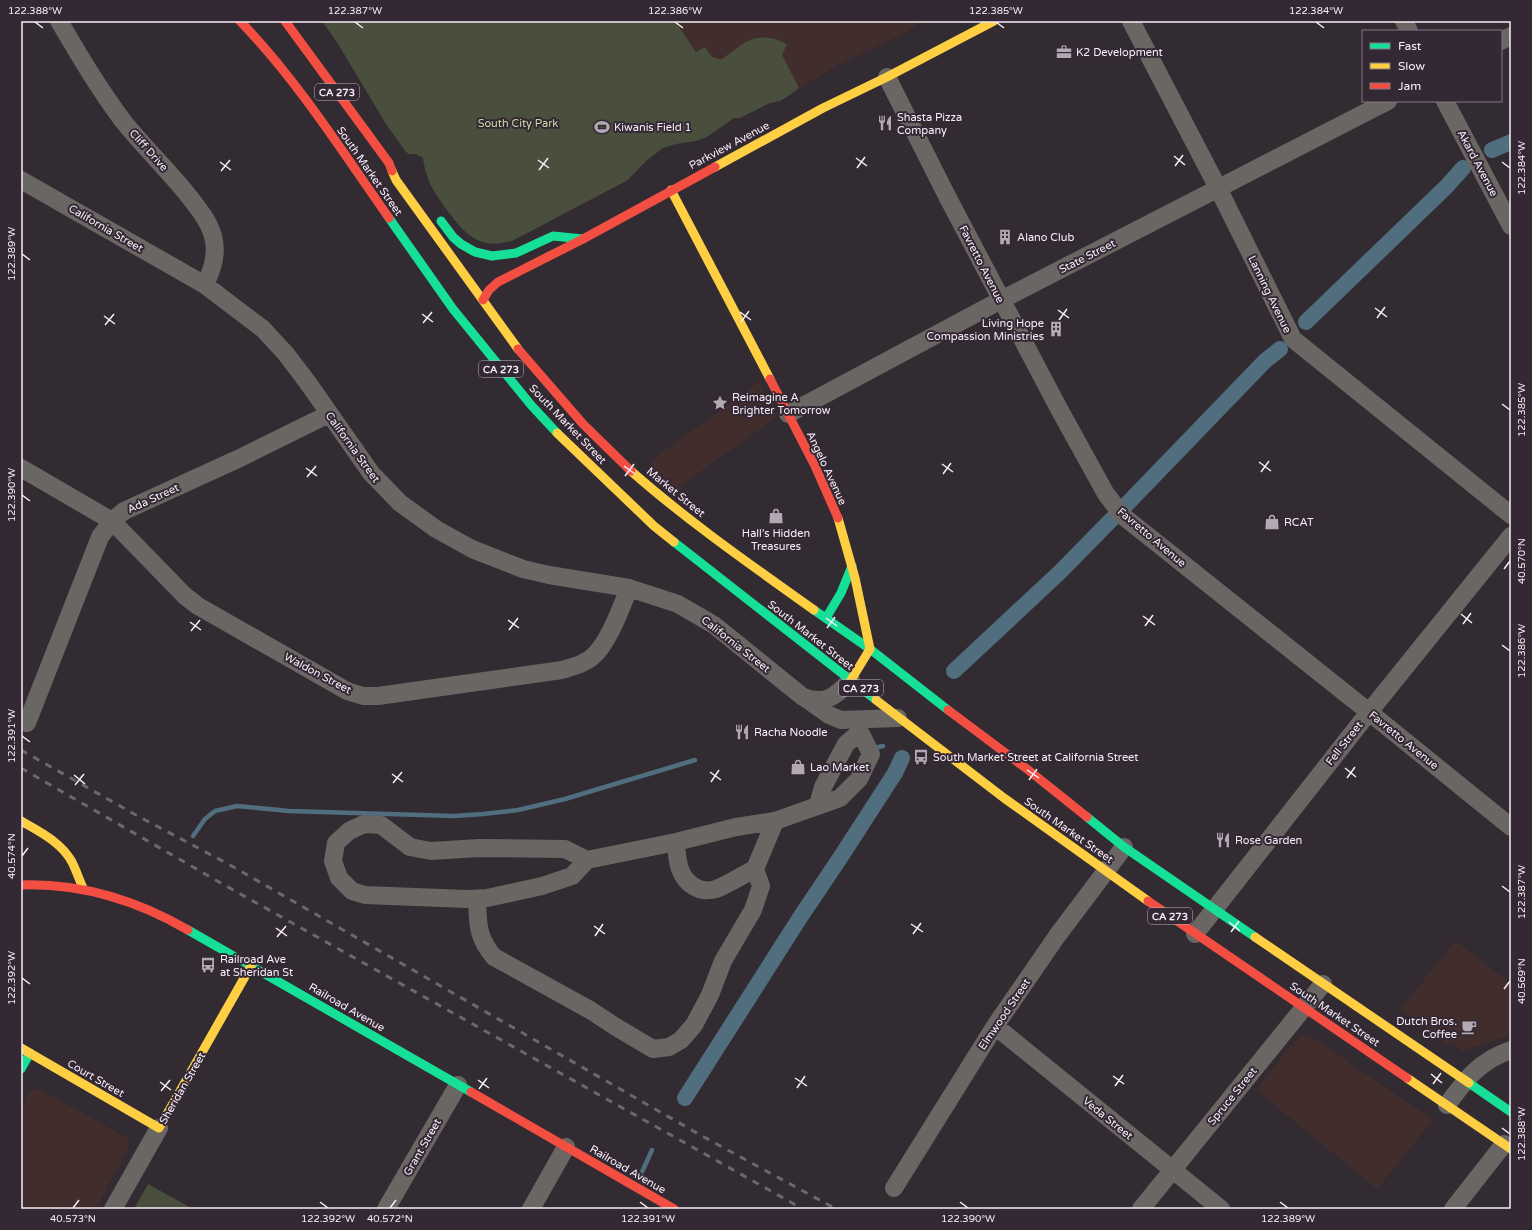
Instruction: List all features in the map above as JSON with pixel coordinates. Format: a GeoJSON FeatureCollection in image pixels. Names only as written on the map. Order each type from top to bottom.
{"type":"FeatureCollection","features":[{"type":"Feature","properties":{"kind":"main road","name":"South Market Street"},"geometry":{"type":"LineString","coordinates":[[240,21],[278,62],[453,310],[483,347],[531,405],[566,442],[648,520],[680,547],[898,718],[1004,798],[1195,934],[1448,1105],[1507,1147]]}},
{"type":"Feature","properties":{"kind":"main road","name":"South Market Street"},"geometry":{"type":"LineString","coordinates":[[285,21],[389,163],[396,180],[483,300]]}},
{"type":"Feature","properties":{"kind":"main road","name":"Parkview Avenue"},"geometry":{"type":"LineString","coordinates":[[483,300],[489,290],[498,282],[583,239],[823,108],[887,77],[994,21]]}},
{"type":"Feature","properties":{"kind":"main road"},"geometry":{"type":"LineString","coordinates":[[389,163],[404,173]]}},
{"type":"Feature","properties":{"kind":"main road","name":"Angelo Avenue"},"geometry":{"type":"LineString","coordinates":[[671,190],[731,303],[829,496],[852,566],[863,610],[870,649]]}},
{"type":"Feature","properties":{"kind":"main road"},"geometry":{"type":"LineString","coordinates":[[376,201],[397,210]]}},
{"type":"Feature","properties":{"kind":"main road"},"geometry":{"type":"LineString","coordinates":[[436,214],[453,237],[461,244],[475,252],[492,256],[516,254],[553,236],[583,239]]}},
{"type":"Feature","properties":{"kind":"main road"},"geometry":{"type":"LineString","coordinates":[[467,295],[483,300],[480,310]]}},
{"type":"Feature","properties":{"kind":"main road","name":"Market Street"},"geometry":{"type":"LineString","coordinates":[[483,300],[508,337],[546,383],[583,424],[628,468],[681,513],[870,649]]}},
{"type":"Feature","properties":{"kind":"main road"},"geometry":{"type":"LineString","coordinates":[[480,327],[483,347]]}},
{"type":"Feature","properties":{"kind":"main road"},"geometry":{"type":"LineString","coordinates":[[826,618],[839,600],[852,566]]}},
{"type":"Feature","properties":{"kind":"main road","name":"South Market Street"},"geometry":{"type":"LineString","coordinates":[[870,649],[925,693],[1027,769],[1124,847],[1511,1112]]}},
{"type":"Feature","properties":{"kind":"main road"},"geometry":{"type":"LineString","coordinates":[[850,680],[870,649]]}},
{"type":"Feature","properties":{"kind":"main road"},"geometry":{"type":"LineString","coordinates":[[21,821],[51,839],[62,849],[72,861],[83,888]]}},
{"type":"Feature","properties":{"kind":"main road","name":"Railroad Avenue"},"geometry":{"type":"LineString","coordinates":[[21,885],[56,884],[83,888],[131,903],[162,915],[674,1209]]}},
{"type":"Feature","properties":{"kind":"main road","name":"Sheridan Street"},"geometry":{"type":"LineString","coordinates":[[159,1128],[251,966]]}},
{"type":"Feature","properties":{"kind":"main road","name":"Court Street"},"geometry":{"type":"LineString","coordinates":[[21,1048],[159,1128]]}},
{"type":"Feature","properties":{"kind":"main road"},"geometry":{"type":"LineString","coordinates":[[21,1069],[30,1053]]}},
{"type":"Feature","properties":{"kind":"street","name":"Cliff Drive"},"geometry":{"type":"LineString","coordinates":[[59,21],[84,63],[123,121],[172,175],[202,213],[214,241],[212,271],[205,285]]}},
{"type":"Feature","properties":{"kind":"street","name":"Lanning Avenue"},"geometry":{"type":"LineString","coordinates":[[1131,21],[1218,188],[1293,339],[1511,515]]}},
{"type":"Feature","properties":{"kind":"street"},"geometry":{"type":"LineString","coordinates":[[1404,21],[1408,30]]}},
{"type":"Feature","properties":{"kind":"street"},"geometry":{"type":"LineString","coordinates":[[1502,40],[1511,36]]}},
{"type":"Feature","properties":{"kind":"street","name":"Favretto Avenue"},"geometry":{"type":"LineString","coordinates":[[887,77],[1001,300],[1095,475],[1106,494],[1120,512],[1511,828]]}},
{"type":"Feature","properties":{"kind":"street","name":"State Street"},"geometry":{"type":"LineString","coordinates":[[788,414],[1001,300],[1386,102]]}},
{"type":"Feature","properties":{"kind":"street","name":"Akard Avenue"},"geometry":{"type":"LineString","coordinates":[[1446,102],[1511,226]]}},
{"type":"Feature","properties":{"kind":"street","name":"California Street"},"geometry":{"type":"LineString","coordinates":[[21,180],[205,285],[263,329],[275,341],[308,383],[371,473],[385,489],[400,503],[452,539],[491,558],[523,569],[549,575],[629,588],[678,604],[714,625],[803,697],[834,717],[858,726],[898,718]]}},
{"type":"Feature","properties":{"kind":"street","name":"Ada Street"},"geometry":{"type":"LineString","coordinates":[[27,723],[100,537],[112,521],[124,511],[240,458],[329,414]]}},
{"type":"Feature","properties":{"kind":"street","name":"Waldon Street"},"geometry":{"type":"LineString","coordinates":[[21,468],[112,521],[185,596],[198,606],[347,691],[363,696],[378,696],[562,670],[584,663],[597,653],[604,644],[629,588]]}},
{"type":"Feature","properties":{"kind":"street","name":"Fell Street"},"geometry":{"type":"LineString","coordinates":[[1195,934],[1213,909],[1369,712],[1511,536]]}},
{"type":"Feature","properties":{"kind":"street"},"geometry":{"type":"LineString","coordinates":[[803,697],[816,700],[828,700],[838,693],[850,680]]}},
{"type":"Feature","properties":{"kind":"street"},"geometry":{"type":"LineString","coordinates":[[818,805],[823,787],[839,756],[858,726]]}},
{"type":"Feature","properties":{"kind":"street"},"geometry":{"type":"LineString","coordinates":[[587,860],[565,849],[479,848],[432,851],[410,847],[381,825],[364,824],[349,831],[336,844],[333,861],[339,878],[352,891],[365,894],[477,899],[520,891],[572,876],[587,860],[676,842],[736,827],[775,821],[840,798],[859,779],[870,754],[858,726]]}},
{"type":"Feature","properties":{"kind":"street"},"geometry":{"type":"LineString","coordinates":[[676,842],[677,860],[682,876],[690,885],[701,890],[715,890],[755,869],[775,821]]}},
{"type":"Feature","properties":{"kind":"street","name":"Elmwood Street"},"geometry":{"type":"LineString","coordinates":[[894,1188],[995,1026],[1057,936],[1124,847]]}},
{"type":"Feature","properties":{"kind":"street"},"geometry":{"type":"LineString","coordinates":[[477,899],[479,934],[487,949],[494,957],[590,1010],[653,1049],[669,1047],[681,1040],[694,1025],[710,995],[723,960],[753,910],[761,886],[755,869]]}},
{"type":"Feature","properties":{"kind":"street","name":"Spruce Street"},"geometry":{"type":"LineString","coordinates":[[1141,1209],[1323,984]]}},
{"type":"Feature","properties":{"kind":"street","name":"Veda Street"},"geometry":{"type":"LineString","coordinates":[[995,1026],[1221,1209]]}},
{"type":"Feature","properties":{"kind":"street"},"geometry":{"type":"LineString","coordinates":[[1448,1105],[1465,1080],[1496,1055],[1511,1050]]}},
{"type":"Feature","properties":{"kind":"street","name":"Grant Street"},"geometry":{"type":"LineString","coordinates":[[386,1209],[458,1085]]}},
{"type":"Feature","properties":{"kind":"street","name":"Sheridan Street"},"geometry":{"type":"LineString","coordinates":[[113,1209],[159,1128]]}},
{"type":"Feature","properties":{"kind":"street"},"geometry":{"type":"LineString","coordinates":[[531,1209],[566,1147]]}},
{"type":"Feature","properties":{"kind":"street"},"geometry":{"type":"LineString","coordinates":[[1453,1209],[1507,1147]]}},
{"type":"Feature","properties":{"kind":"shaded area"},"geometry":{"type":"Polygon","coordinates":[[[675,21],[922,21],[908,31],[840,64],[780,101],[770,103],[737,118],[675,21]]]}},
{"type":"Feature","properties":{"kind":"shaded area"},"geometry":{"type":"Polygon","coordinates":[[[759,382],[777,417],[687,481],[678,493],[648,467],[657,456],[759,382]]]}},
{"type":"Feature","properties":{"kind":"shaded area"},"geometry":{"type":"Polygon","coordinates":[[[1456,941],[1511,984],[1511,1035],[1462,1051],[1454,1044],[1445,1043],[1400,1009],[1456,941]]]}},
{"type":"Feature","properties":{"kind":"shaded area"},"geometry":{"type":"Polygon","coordinates":[[[1311,1036],[1433,1120],[1377,1189],[1256,1090],[1291,1045],[1300,1037],[1311,1036]]]}},
{"type":"Feature","properties":{"kind":"shaded area"},"geometry":{"type":"Polygon","coordinates":[[[38,1089],[129,1139],[128,1150],[95,1209],[21,1209],[21,1109],[32,1090],[38,1089]]]}},
{"type":"Feature","properties":{"kind":"green space","name":"South City Park"},"geometry":{"type":"Polygon","coordinates":[[[322,21],[675,21],[696,52],[705,47],[710,54],[716,58],[722,59],[743,44],[755,39],[771,38],[787,44],[782,55],[799,88],[780,101],[770,103],[740,118],[734,118],[707,137],[696,141],[676,144],[663,148],[646,161],[628,180],[514,240],[492,244],[475,239],[468,234],[454,219],[431,186],[424,166],[423,158],[416,154],[409,154],[406,152],[386,124],[338,44],[322,21]]]}},
{"type":"Feature","properties":{"kind":"green space"},"geometry":{"type":"Polygon","coordinates":[[[148,1184],[193,1209],[134,1209],[148,1184]]]}},
{"type":"Feature","properties":{"kind":"waterway"},"geometry":{"type":"LineString","coordinates":[[1492,150],[1511,142]]}},
{"type":"Feature","properties":{"kind":"waterway"},"geometry":{"type":"LineString","coordinates":[[1306,322],[1447,186],[1463,168]]}},
{"type":"Feature","properties":{"kind":"waterway"},"geometry":{"type":"LineString","coordinates":[[1124,507],[1265,361],[1280,349]]}},
{"type":"Feature","properties":{"kind":"waterway"},"geometry":{"type":"LineString","coordinates":[[954,671],[1060,572],[1112,519]]}},
{"type":"Feature","properties":{"kind":"waterway"},"geometry":{"type":"LineString","coordinates":[[874,748],[883,746]]}},
{"type":"Feature","properties":{"kind":"waterway"},"geometry":{"type":"LineString","coordinates":[[685,1098],[801,916],[895,773],[902,758]]}},
{"type":"Feature","properties":{"kind":"waterway"},"geometry":{"type":"LineString","coordinates":[[193,836],[205,819],[215,811],[237,806],[289,811],[454,816],[483,814],[518,810],[565,799],[695,760]]}},
{"type":"Feature","properties":{"kind":"waterway"},"geometry":{"type":"LineString","coordinates":[[642,1172],[652,1150]]}},
{"type":"Feature","properties":{"kind":"railway"},"geometry":{"type":"LineString","coordinates":[[21,750],[136,815],[230,865],[702,1136],[836,1209]]}},
{"type":"Feature","properties":{"kind":"railway"},"geometry":{"type":"LineString","coordinates":[[21,768],[219,882],[803,1209]]}},
{"type":"Feature","properties":{"kind":"traffic: fast"},"geometry":{"type":"LineString","coordinates":[[389,218],[453,309],[531,405],[557,433]]}},
{"type":"Feature","properties":{"kind":"traffic: fast"},"geometry":{"type":"LineString","coordinates":[[441,221],[453,237],[461,244],[475,252],[492,256],[516,253],[553,236],[583,239]]}},
{"type":"Feature","properties":{"kind":"traffic: fast"},"geometry":{"type":"LineString","coordinates":[[674,542],[876,700]]}},
{"type":"Feature","properties":{"kind":"traffic: fast"},"geometry":{"type":"LineString","coordinates":[[826,618],[841,593],[852,566]]}},
{"type":"Feature","properties":{"kind":"traffic: fast"},"geometry":{"type":"LineString","coordinates":[[814,610],[870,649],[948,710]]}},
{"type":"Feature","properties":{"kind":"traffic: fast"},"geometry":{"type":"LineString","coordinates":[[1087,817],[1124,847],[1255,937]]}},
{"type":"Feature","properties":{"kind":"traffic: fast"},"geometry":{"type":"LineString","coordinates":[[188,930],[471,1092]]}},
{"type":"Feature","properties":{"kind":"traffic: fast"},"geometry":{"type":"LineString","coordinates":[[21,1069],[30,1053]]}},
{"type":"Feature","properties":{"kind":"traffic: fast"},"geometry":{"type":"LineString","coordinates":[[1469,1083],[1511,1112]]}},
{"type":"Feature","properties":{"kind":"traffic: slow"},"geometry":{"type":"LineString","coordinates":[[715,167],[823,108],[887,77],[994,21]]}},
{"type":"Feature","properties":{"kind":"traffic: slow"},"geometry":{"type":"LineString","coordinates":[[392,171],[396,180],[518,349]]}},
{"type":"Feature","properties":{"kind":"traffic: slow"},"geometry":{"type":"LineString","coordinates":[[671,190],[770,379]]}},
{"type":"Feature","properties":{"kind":"traffic: slow"},"geometry":{"type":"LineString","coordinates":[[557,433],[654,526],[674,542]]}},
{"type":"Feature","properties":{"kind":"traffic: slow"},"geometry":{"type":"LineString","coordinates":[[631,471],[698,526],[814,610]]}},
{"type":"Feature","properties":{"kind":"traffic: slow"},"geometry":{"type":"LineString","coordinates":[[838,518],[855,578],[870,649],[851,680]]}},
{"type":"Feature","properties":{"kind":"traffic: slow"},"geometry":{"type":"LineString","coordinates":[[876,700],[1004,798],[1148,901]]}},
{"type":"Feature","properties":{"kind":"traffic: slow"},"geometry":{"type":"LineString","coordinates":[[21,821],[50,838],[62,849],[72,862],[83,888]]}},
{"type":"Feature","properties":{"kind":"traffic: slow"},"geometry":{"type":"LineString","coordinates":[[1255,937],[1469,1083]]}},
{"type":"Feature","properties":{"kind":"traffic: slow"},"geometry":{"type":"LineString","coordinates":[[21,1048],[159,1128],[251,966]]}},
{"type":"Feature","properties":{"kind":"traffic: slow"},"geometry":{"type":"LineString","coordinates":[[1407,1078],[1511,1149]]}},
{"type":"Feature","properties":{"kind":"traffic: jam"},"geometry":{"type":"LineString","coordinates":[[240,21],[281,67],[300,92],[389,218]]}},
{"type":"Feature","properties":{"kind":"traffic: jam"},"geometry":{"type":"LineString","coordinates":[[285,21],[389,163],[392,171]]}},
{"type":"Feature","properties":{"kind":"traffic: jam"},"geometry":{"type":"LineString","coordinates":[[483,300],[489,290],[498,282],[583,239],[715,167]]}},
{"type":"Feature","properties":{"kind":"traffic: jam"},"geometry":{"type":"LineString","coordinates":[[518,349],[583,424],[631,471]]}},
{"type":"Feature","properties":{"kind":"traffic: jam"},"geometry":{"type":"LineString","coordinates":[[770,379],[815,466],[838,518]]}},
{"type":"Feature","properties":{"kind":"traffic: jam"},"geometry":{"type":"LineString","coordinates":[[948,710],[1027,769],[1087,817]]}},
{"type":"Feature","properties":{"kind":"traffic: jam"},"geometry":{"type":"LineString","coordinates":[[21,885],[43,885],[86,890],[128,902],[168,919],[188,930]]}},
{"type":"Feature","properties":{"kind":"traffic: jam"},"geometry":{"type":"LineString","coordinates":[[1148,901],[1407,1078]]}},
{"type":"Feature","properties":{"kind":"traffic: jam"},"geometry":{"type":"LineString","coordinates":[[471,1092],[674,1209]]}},
{"type":"Feature","properties":{"kind":"place","name":"K2 Development"},"geometry":{"type":"Point","coordinates":[1064,52]}},
{"type":"Feature","properties":{"kind":"place","name":"Shasta Pizza Company"},"geometry":{"type":"Point","coordinates":[885,123]}},
{"type":"Feature","properties":{"kind":"place","name":"Kiwanis Field 1"},"geometry":{"type":"Point","coordinates":[602,127]}},
{"type":"Feature","properties":{"kind":"place","name":"Alano Club"},"geometry":{"type":"Point","coordinates":[1005,237]}},
{"type":"Feature","properties":{"kind":"place","name":"Living Hope Compassion Ministries"},"geometry":{"type":"Point","coordinates":[1056,329]}},
{"type":"Feature","properties":{"kind":"place","name":"Reimagine A Brighter Tomorrow"},"geometry":{"type":"Point","coordinates":[720,403]}},
{"type":"Feature","properties":{"kind":"place","name":"Hall’s Hidden Treasures"},"geometry":{"type":"Point","coordinates":[776,516]}},
{"type":"Feature","properties":{"kind":"place","name":"RCAT"},"geometry":{"type":"Point","coordinates":[1272,522]}},
{"type":"Feature","properties":{"kind":"place","name":"Racha Noodle"},"geometry":{"type":"Point","coordinates":[742,732]}},
{"type":"Feature","properties":{"kind":"place","name":"South Market Street at California Street"},"geometry":{"type":"Point","coordinates":[921,757]}},
{"type":"Feature","properties":{"kind":"place","name":"Lao Market"},"geometry":{"type":"Point","coordinates":[798,767]}},
{"type":"Feature","properties":{"kind":"place","name":"Rose Garden"},"geometry":{"type":"Point","coordinates":[1223,840]}},
{"type":"Feature","properties":{"kind":"place","name":"Railroad Ave at Sheridan St"},"geometry":{"type":"Point","coordinates":[208,965]}},
{"type":"Feature","properties":{"kind":"place","name":"Dutch Bros. Coffee"},"geometry":{"type":"Point","coordinates":[1469,1027]}}]}
